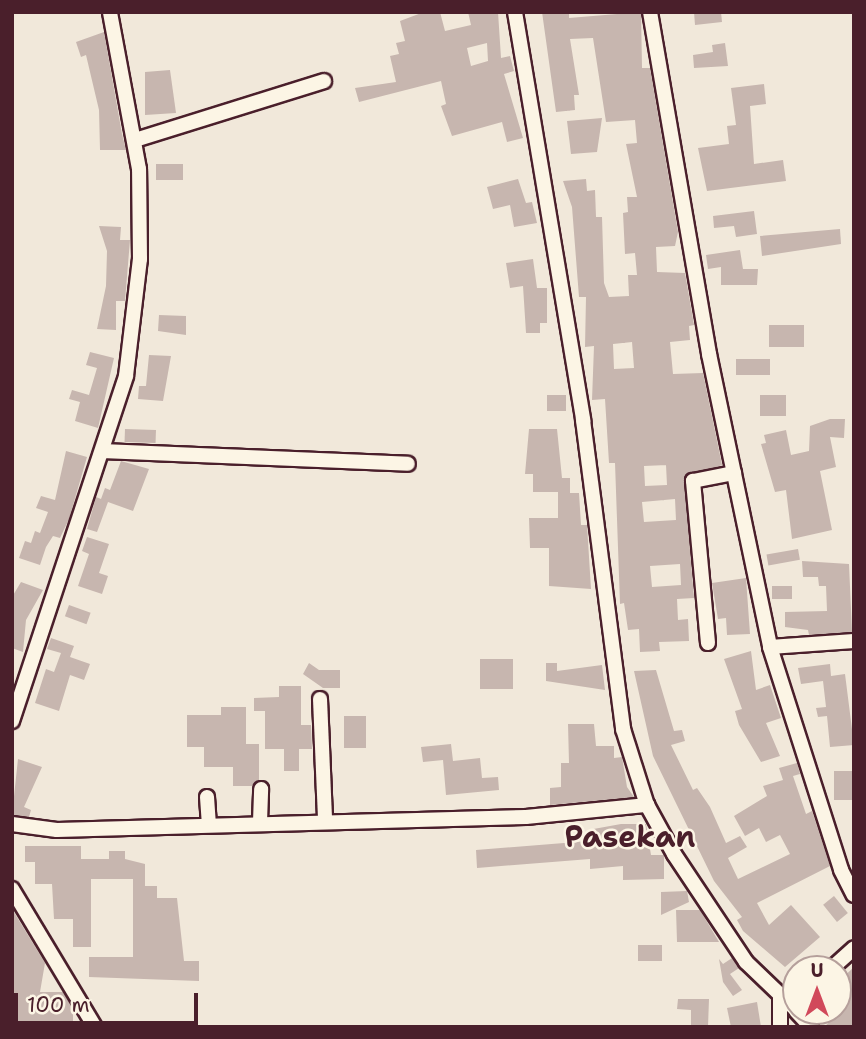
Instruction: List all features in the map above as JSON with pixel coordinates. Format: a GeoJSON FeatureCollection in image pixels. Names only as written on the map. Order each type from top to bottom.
{"type":"FeatureCollection","features":[{"type":"Feature","properties":{"kind":"street"},"geometry":{"type":"LineString","coordinates":[[12,721],[126,376],[140,258],[135,140],[110,12]]}},
{"type":"Feature","properties":{"kind":"street"},"geometry":{"type":"LineString","coordinates":[[515,12],[583,420],[622,729],[647,805],[746,962],[782,995]]}},
{"type":"Feature","properties":{"kind":"street"},"geometry":{"type":"LineString","coordinates":[[650,12],[734,473],[769,647],[841,870],[854,895]]}},
{"type":"Feature","properties":{"kind":"street"},"geometry":{"type":"LineString","coordinates":[[135,140],[324,81]]}},
{"type":"Feature","properties":{"kind":"street"},"geometry":{"type":"LineString","coordinates":[[103,451],[408,464]]}},
{"type":"Feature","properties":{"kind":"street"},"geometry":{"type":"LineString","coordinates":[[708,643],[693,481],[734,473]]}},
{"type":"Feature","properties":{"kind":"street"},"geometry":{"type":"LineString","coordinates":[[769,647],[854,641]]}},
{"type":"Feature","properties":{"kind":"street"},"geometry":{"type":"LineString","coordinates":[[320,699],[325,819]]}},
{"type":"Feature","properties":{"kind":"street"},"geometry":{"type":"LineString","coordinates":[[260,822],[261,789]]}},
{"type":"Feature","properties":{"kind":"street"},"geometry":{"type":"LineString","coordinates":[[206,797],[209,825]]}},
{"type":"Feature","properties":{"kind":"street"},"geometry":{"type":"LineString","coordinates":[[12,824],[51,830],[325,819],[526,817],[647,805]]}},
{"type":"Feature","properties":{"kind":"street"},"geometry":{"type":"LineString","coordinates":[[12,889],[95,1027]]}},
{"type":"Feature","properties":{"kind":"building"},"geometry":{"type":"Polygon","coordinates":[[[424,12],[440,12],[445,31],[471,25],[468,12],[498,12],[501,58],[510,56],[514,71],[504,74],[523,138],[507,142],[502,122],[452,136],[441,106],[446,104],[441,81],[359,102],[355,88],[396,82],[390,56],[399,54],[396,43],[405,41],[400,21],[424,12]],[[487,43],[467,48],[471,66],[488,61],[487,43]]]}},
{"type":"Feature","properties":{"kind":"building"},"geometry":{"type":"Polygon","coordinates":[[[542,12],[569,12],[569,18],[641,12],[642,68],[650,68],[678,232],[675,246],[656,247],[657,272],[685,273],[694,325],[689,326],[690,340],[670,342],[673,374],[703,373],[722,465],[684,478],[694,598],[677,599],[678,620],[688,619],[689,641],[659,642],[660,651],[640,652],[639,629],[628,630],[624,603],[620,604],[615,463],[609,463],[605,399],[592,400],[594,346],[585,347],[586,297],[579,297],[572,207],[563,181],[586,179],[587,191],[595,190],[596,217],[602,217],[604,283],[609,297],[629,296],[628,275],[637,275],[635,253],[625,254],[623,213],[628,212],[627,197],[637,197],[626,144],[637,143],[635,120],[606,122],[593,38],[570,39],[579,95],[574,95],[575,110],[556,112],[542,12]],[[632,342],[613,344],[614,369],[634,368],[632,342]],[[666,465],[644,466],[645,486],[667,485],[666,465]],[[675,499],[642,502],[644,522],[676,520],[675,499]],[[680,564],[650,566],[652,587],[681,585],[680,564]]]}},
{"type":"Feature","properties":{"kind":"building"},"geometry":{"type":"Polygon","coordinates":[[[694,12],[721,12],[722,22],[695,25],[694,12]]]}},
{"type":"Feature","properties":{"kind":"building"},"geometry":{"type":"Polygon","coordinates":[[[104,32],[126,150],[100,150],[99,110],[86,55],[81,57],[76,42],[104,32]]]}},
{"type":"Feature","properties":{"kind":"building"},"geometry":{"type":"Polygon","coordinates":[[[725,43],[728,66],[694,68],[693,55],[713,52],[712,45],[725,43]]]}},
{"type":"Feature","properties":{"kind":"building"},"geometry":{"type":"Polygon","coordinates":[[[170,70],[176,113],[145,115],[145,72],[170,70]]]}},
{"type":"Feature","properties":{"kind":"building"},"geometry":{"type":"Polygon","coordinates":[[[764,84],[766,104],[750,106],[754,164],[783,160],[786,181],[707,191],[698,148],[729,144],[727,126],[736,125],[731,88],[764,84]]]}},
{"type":"Feature","properties":{"kind":"building"},"geometry":{"type":"Polygon","coordinates":[[[602,118],[597,152],[571,154],[567,121],[602,118]]]}},
{"type":"Feature","properties":{"kind":"building"},"geometry":{"type":"Polygon","coordinates":[[[156,164],[183,164],[183,180],[156,180],[156,164]]]}},
{"type":"Feature","properties":{"kind":"building"},"geometry":{"type":"Polygon","coordinates":[[[518,179],[526,203],[532,202],[537,223],[514,227],[510,205],[493,209],[487,187],[518,179]]]}},
{"type":"Feature","properties":{"kind":"building"},"geometry":{"type":"Polygon","coordinates":[[[754,211],[757,234],[736,237],[734,226],[714,228],[713,216],[754,211]]]}},
{"type":"Feature","properties":{"kind":"building"},"geometry":{"type":"Polygon","coordinates":[[[99,226],[121,227],[120,240],[130,240],[125,301],[116,301],[116,330],[97,329],[106,286],[107,251],[99,226]]]}},
{"type":"Feature","properties":{"kind":"building"},"geometry":{"type":"Polygon","coordinates":[[[840,229],[841,244],[762,256],[760,236],[840,229]]]}},
{"type":"Feature","properties":{"kind":"building"},"geometry":{"type":"Polygon","coordinates":[[[740,250],[743,269],[758,269],[757,285],[721,285],[721,267],[708,269],[706,255],[740,250]]]}},
{"type":"Feature","properties":{"kind":"building"},"geometry":{"type":"Polygon","coordinates":[[[533,259],[537,288],[547,288],[547,323],[540,323],[540,333],[526,333],[523,286],[510,288],[506,263],[533,259]]]}},
{"type":"Feature","properties":{"kind":"building"},"geometry":{"type":"Polygon","coordinates":[[[159,315],[186,316],[186,335],[158,331],[159,315]]]}},
{"type":"Feature","properties":{"kind":"building"},"geometry":{"type":"Polygon","coordinates":[[[769,325],[804,325],[804,347],[769,347],[769,325]]]}},
{"type":"Feature","properties":{"kind":"building"},"geometry":{"type":"Polygon","coordinates":[[[90,352],[114,358],[98,428],[75,421],[80,402],[69,399],[72,390],[89,395],[97,368],[86,365],[90,352]]]}},
{"type":"Feature","properties":{"kind":"building"},"geometry":{"type":"Polygon","coordinates":[[[149,355],[171,356],[163,401],[138,399],[139,386],[146,386],[149,355]]]}},
{"type":"Feature","properties":{"kind":"building"},"geometry":{"type":"Polygon","coordinates":[[[736,359],[770,359],[770,375],[736,375],[736,359]]]}},
{"type":"Feature","properties":{"kind":"building"},"geometry":{"type":"Polygon","coordinates":[[[547,395],[566,395],[566,411],[547,411],[547,395]]]}},
{"type":"Feature","properties":{"kind":"building"},"geometry":{"type":"Polygon","coordinates":[[[760,395],[786,395],[786,416],[760,416],[760,395]]]}},
{"type":"Feature","properties":{"kind":"building"},"geometry":{"type":"Polygon","coordinates":[[[830,419],[845,419],[844,438],[830,437],[836,467],[820,471],[832,530],[792,539],[786,490],[775,492],[761,444],[766,443],[764,435],[786,430],[791,455],[809,451],[810,426],[830,419]]]}},
{"type":"Feature","properties":{"kind":"building"},"geometry":{"type":"Polygon","coordinates":[[[125,429],[156,430],[156,443],[125,442],[125,429]]]}},
{"type":"Feature","properties":{"kind":"building"},"geometry":{"type":"Polygon","coordinates":[[[529,429],[557,429],[562,478],[570,478],[570,493],[579,493],[581,525],[587,525],[591,589],[549,586],[549,548],[530,548],[529,518],[558,518],[558,492],[533,492],[533,474],[525,474],[529,429]]]}},
{"type":"Feature","properties":{"kind":"building"},"geometry":{"type":"Polygon","coordinates":[[[66,451],[87,457],[69,519],[60,538],[53,536],[46,547],[40,565],[19,558],[25,541],[31,543],[35,531],[40,533],[48,512],[36,508],[41,496],[55,500],[66,451]]]}},
{"type":"Feature","properties":{"kind":"building"},"geometry":{"type":"Polygon","coordinates":[[[121,461],[149,469],[133,511],[108,502],[97,532],[87,529],[96,497],[101,499],[105,488],[110,490],[121,461]]]}},
{"type":"Feature","properties":{"kind":"building"},"geometry":{"type":"Polygon","coordinates":[[[87,537],[109,544],[99,573],[108,576],[102,594],[78,586],[89,554],[82,551],[87,537]]]}},
{"type":"Feature","properties":{"kind":"building"},"geometry":{"type":"Polygon","coordinates":[[[798,549],[800,560],[768,565],[766,555],[798,549]]]}},
{"type":"Feature","properties":{"kind":"building"},"geometry":{"type":"Polygon","coordinates":[[[802,561],[849,564],[852,632],[809,635],[808,630],[785,627],[785,612],[827,611],[826,586],[819,586],[818,577],[803,577],[802,561]]]}},
{"type":"Feature","properties":{"kind":"building"},"geometry":{"type":"Polygon","coordinates":[[[746,578],[750,634],[727,635],[726,618],[718,619],[712,583],[746,578]]]}},
{"type":"Feature","properties":{"kind":"building"},"geometry":{"type":"Polygon","coordinates":[[[21,582],[43,590],[26,620],[23,652],[12,648],[12,597],[21,582]]]}},
{"type":"Feature","properties":{"kind":"building"},"geometry":{"type":"Polygon","coordinates":[[[772,586],[792,586],[792,599],[772,599],[772,586]]]}},
{"type":"Feature","properties":{"kind":"building"},"geometry":{"type":"Polygon","coordinates":[[[69,605],[91,613],[87,624],[65,616],[69,605]]]}},
{"type":"Feature","properties":{"kind":"building"},"geometry":{"type":"Polygon","coordinates":[[[51,638],[74,646],[70,657],[90,664],[84,680],[70,675],[59,711],[35,703],[46,669],[54,672],[61,653],[47,649],[51,638]]]}},
{"type":"Feature","properties":{"kind":"building"},"geometry":{"type":"Polygon","coordinates":[[[751,651],[756,690],[770,685],[781,718],[766,723],[780,756],[761,762],[739,725],[735,711],[742,709],[724,659],[751,651]]]}},
{"type":"Feature","properties":{"kind":"building"},"geometry":{"type":"Polygon","coordinates":[[[480,659],[513,659],[513,689],[480,689],[480,659]]]}},
{"type":"Feature","properties":{"kind":"building"},"geometry":{"type":"Polygon","coordinates":[[[309,663],[319,670],[340,670],[340,688],[323,688],[303,674],[309,663]]]}},
{"type":"Feature","properties":{"kind":"building"},"geometry":{"type":"Polygon","coordinates":[[[546,663],[557,663],[557,671],[602,665],[605,690],[546,681],[546,663]]]}},
{"type":"Feature","properties":{"kind":"building"},"geometry":{"type":"Polygon","coordinates":[[[830,664],[831,676],[845,674],[854,745],[830,747],[827,716],[818,717],[816,708],[826,707],[823,681],[801,684],[798,668],[830,664]]]}},
{"type":"Feature","properties":{"kind":"building"},"geometry":{"type":"Polygon","coordinates":[[[656,670],[674,731],[682,730],[685,741],[671,745],[693,790],[697,788],[710,807],[726,843],[740,836],[747,847],[728,858],[738,879],[790,854],[780,835],[766,842],[759,828],[745,836],[734,816],[767,796],[763,786],[783,780],[779,768],[797,763],[800,774],[793,776],[806,814],[812,811],[830,866],[757,903],[769,925],[791,905],[820,937],[799,955],[782,955],[782,964],[743,931],[737,920],[742,917],[714,881],[653,756],[634,671],[656,670]]]}},
{"type":"Feature","properties":{"kind":"building"},"geometry":{"type":"Polygon","coordinates":[[[279,686],[301,686],[301,725],[311,725],[312,749],[299,749],[299,771],[284,771],[284,749],[265,749],[265,711],[254,711],[254,698],[279,697],[279,686]]]}},
{"type":"Feature","properties":{"kind":"building"},"geometry":{"type":"Polygon","coordinates":[[[221,707],[246,707],[246,744],[259,744],[259,780],[252,786],[233,786],[233,767],[204,767],[204,747],[187,747],[187,715],[221,715],[221,707]]]}},
{"type":"Feature","properties":{"kind":"building"},"geometry":{"type":"Polygon","coordinates":[[[344,716],[366,716],[366,748],[344,748],[344,716]]]}},
{"type":"Feature","properties":{"kind":"building"},"geometry":{"type":"Polygon","coordinates":[[[568,724],[594,724],[596,746],[614,746],[614,758],[622,757],[627,787],[634,797],[550,805],[550,788],[561,787],[561,763],[569,763],[568,724]]]}},
{"type":"Feature","properties":{"kind":"building"},"geometry":{"type":"Polygon","coordinates":[[[451,744],[453,761],[480,758],[482,778],[498,777],[499,790],[446,795],[443,760],[423,762],[421,747],[451,744]]]}},
{"type":"Feature","properties":{"kind":"building"},"geometry":{"type":"Polygon","coordinates":[[[18,759],[42,767],[24,807],[31,810],[29,817],[12,815],[18,759]]]}},
{"type":"Feature","properties":{"kind":"building"},"geometry":{"type":"Polygon","coordinates":[[[834,771],[852,771],[852,800],[834,800],[834,771]]]}},
{"type":"Feature","properties":{"kind":"building"},"geometry":{"type":"Polygon","coordinates":[[[621,824],[646,824],[651,855],[664,855],[664,879],[623,880],[623,866],[590,869],[590,859],[477,868],[476,850],[589,841],[588,830],[621,824]]]}},
{"type":"Feature","properties":{"kind":"building"},"geometry":{"type":"Polygon","coordinates":[[[25,846],[81,846],[81,859],[109,859],[109,851],[125,851],[125,859],[145,864],[145,886],[157,886],[157,898],[177,898],[184,961],[199,961],[199,981],[89,977],[89,957],[133,957],[133,879],[91,879],[91,947],[73,947],[73,919],[54,919],[52,884],[35,884],[35,862],[25,862],[25,846]]]}},
{"type":"Feature","properties":{"kind":"building"},"geometry":{"type":"Polygon","coordinates":[[[687,891],[689,902],[661,915],[661,892],[687,891]]]}},
{"type":"Feature","properties":{"kind":"building"},"geometry":{"type":"Polygon","coordinates":[[[834,896],[848,913],[837,922],[823,905],[834,896]]]}},
{"type":"Feature","properties":{"kind":"building"},"geometry":{"type":"Polygon","coordinates":[[[12,909],[45,963],[40,992],[63,992],[73,1008],[73,1027],[12,1021],[12,909]]]}},
{"type":"Feature","properties":{"kind":"building"},"geometry":{"type":"Polygon","coordinates":[[[676,910],[700,910],[719,942],[677,942],[676,910]]]}},
{"type":"Feature","properties":{"kind":"building"},"geometry":{"type":"Polygon","coordinates":[[[638,945],[662,945],[662,961],[638,961],[638,945]]]}},
{"type":"Feature","properties":{"kind":"building"},"geometry":{"type":"Polygon","coordinates":[[[732,958],[739,968],[730,974],[742,990],[733,996],[723,982],[719,959],[723,964],[732,958]]]}},
{"type":"Feature","properties":{"kind":"building"},"geometry":{"type":"Polygon","coordinates":[[[854,967],[854,1027],[824,1027],[852,1025],[854,967]]]}},
{"type":"Feature","properties":{"kind":"building"},"geometry":{"type":"Polygon","coordinates":[[[678,999],[709,999],[708,1027],[691,1027],[691,1010],[677,1009],[678,999]]]}},
{"type":"Feature","properties":{"kind":"building"},"geometry":{"type":"Polygon","coordinates":[[[757,1002],[761,1027],[731,1027],[727,1008],[757,1002]]]}},
{"type":"Feature","properties":{"kind":"district","name":"Pasekan"},"geometry":{"type":"Point","coordinates":[630,837]}}]}
